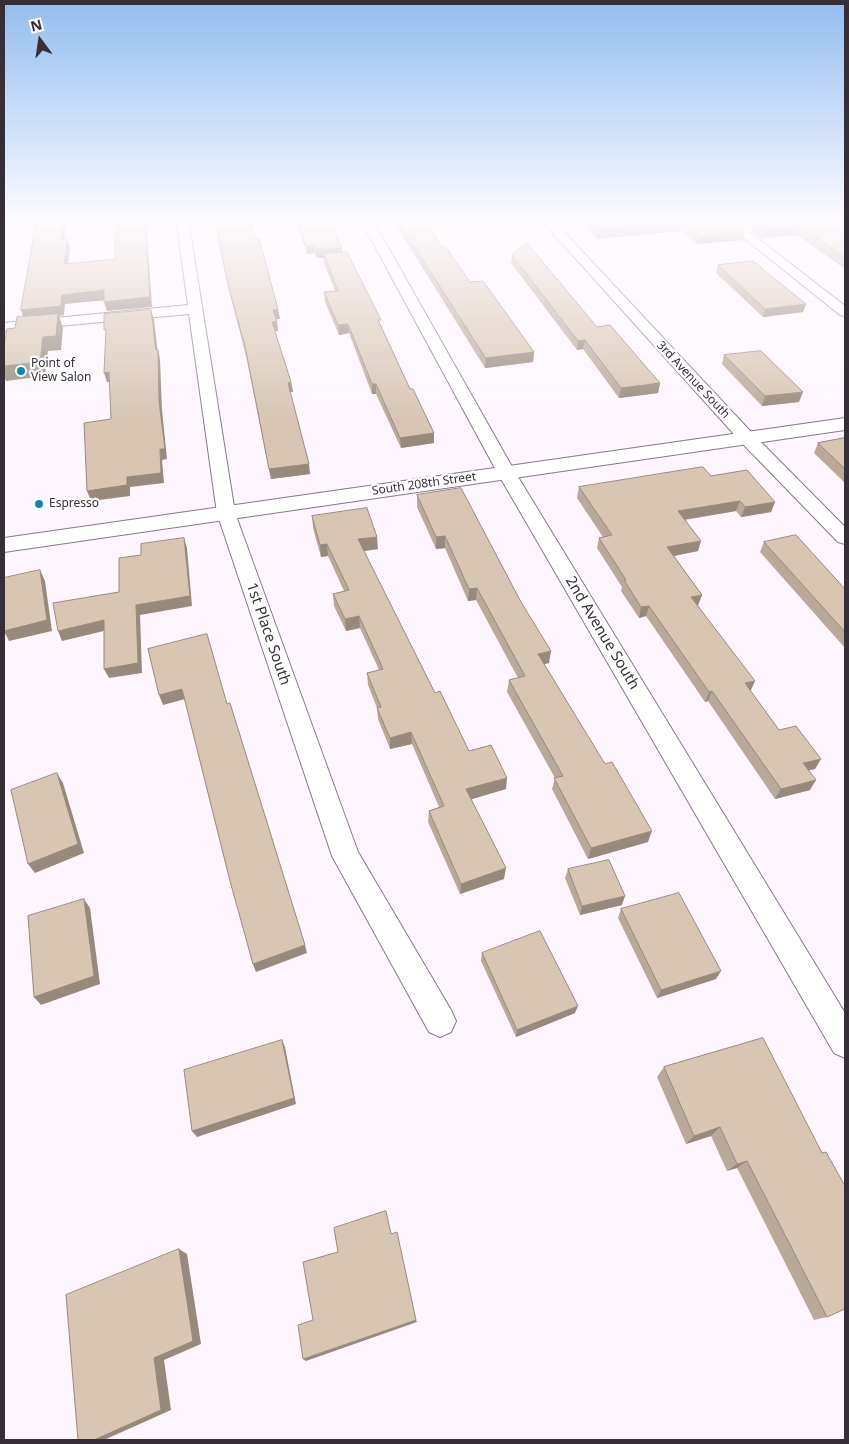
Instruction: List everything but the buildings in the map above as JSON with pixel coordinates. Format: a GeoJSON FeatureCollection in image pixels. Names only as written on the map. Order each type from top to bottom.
{"type":"FeatureCollection","features":[{"type":"Feature","properties":{"kind":"street","name":"1st Place South"},"geometry":{"type":"LineString","coordinates":[[191,286],[226,513],[346,856],[440,1021]]}},
{"type":"Feature","properties":{"kind":"street","name":"2nd Avenue South"},"geometry":{"type":"LineString","coordinates":[[403,286],[506,472],[845,1042]]}},
{"type":"Feature","properties":{"kind":"street","name":"3rd Avenue South"},"geometry":{"type":"LineString","coordinates":[[607,286],[747,438],[845,538]]}},
{"type":"Feature","properties":{"kind":"street"},"geometry":{"type":"LineString","coordinates":[[812,286],[845,312]]}},
{"type":"Feature","properties":{"kind":"street"},"geometry":{"type":"LineString","coordinates":[[4,327],[194,309]]}},
{"type":"Feature","properties":{"kind":"street","name":"South 208th Street"},"geometry":{"type":"LineString","coordinates":[[4,545],[845,424]]}},
{"type":"Feature","properties":{"kind":"place","name":"Point of View Salon"},"geometry":{"type":"Point","coordinates":[21,371]}},
{"type":"Feature","properties":{"kind":"place","name":"Espresso"},"geometry":{"type":"Point","coordinates":[39,504]}}]}
